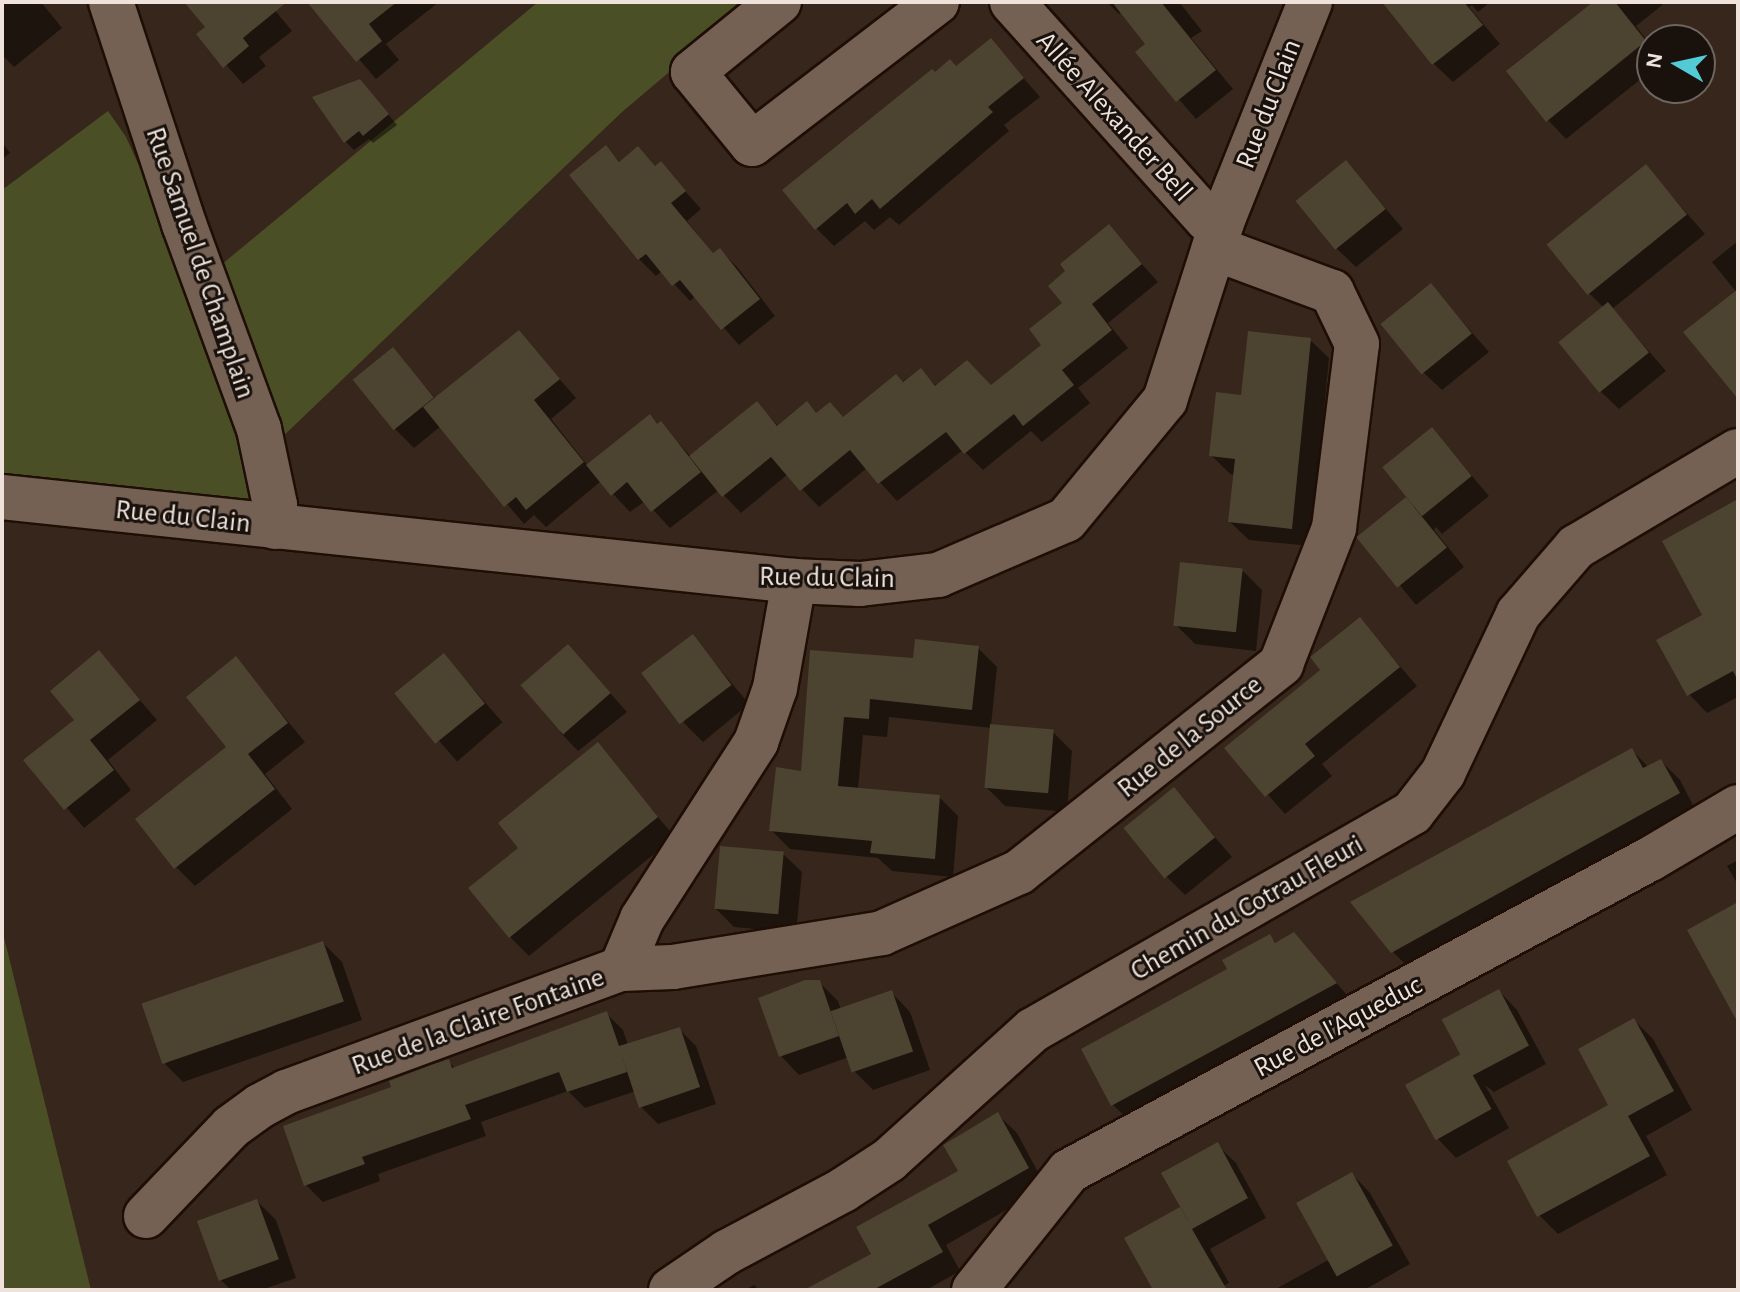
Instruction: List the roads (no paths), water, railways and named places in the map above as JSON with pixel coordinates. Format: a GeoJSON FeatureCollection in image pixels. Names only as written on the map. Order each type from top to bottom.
{"type":"FeatureCollection","features":[{"type":"Feature","properties":{"kind":"street","name":"Rue Samuel de Champlain"},"geometry":{"type":"LineString","coordinates":[[111,2],[184,224],[259,429],[275,505],[275,527]]}},
{"type":"Feature","properties":{"kind":"street"},"geometry":{"type":"LineString","coordinates":[[779,2],[693,72],[752,144],[937,2]]}},
{"type":"Feature","properties":{"kind":"street","name":"Allée Alexander Bell"},"geometry":{"type":"LineString","coordinates":[[1012,2],[1218,235]]}},
{"type":"Feature","properties":{"kind":"street","name":"Rue du Clain"},"geometry":{"type":"LineString","coordinates":[[2,497],[794,581],[860,584],[938,575],[1066,520],[1165,400],[1218,235],[1310,2]]}},
{"type":"Feature","properties":{"kind":"street","name":"Rue de la Source"},"geometry":{"type":"LineString","coordinates":[[621,969],[673,967],[882,933],[1019,872],[1281,664],[1334,528],[1357,344],[1332,292],[1218,235]]}},
{"type":"Feature","properties":{"kind":"street","name":"Chemin du Cotrau Fleuri"},"geometry":{"type":"LineString","coordinates":[[671,1290],[727,1252],[843,1190],[889,1160],[1033,1030],[1412,813],[1443,773],[1518,614],[1576,547],[1738,451]]}},
{"type":"Feature","properties":{"kind":"street","name":"Rue de la Claire Fontaine"},"geometry":{"type":"LineString","coordinates":[[146,1216],[231,1127],[286,1092],[621,969],[642,919],[756,742],[775,688],[794,581]]}},
{"type":"Feature","properties":{"kind":"street","name":"Rue de l'Aqueduc"},"geometry":{"type":"LineString","coordinates":[[974,1290],[1069,1171],[1650,859],[1738,807]]}}]}
